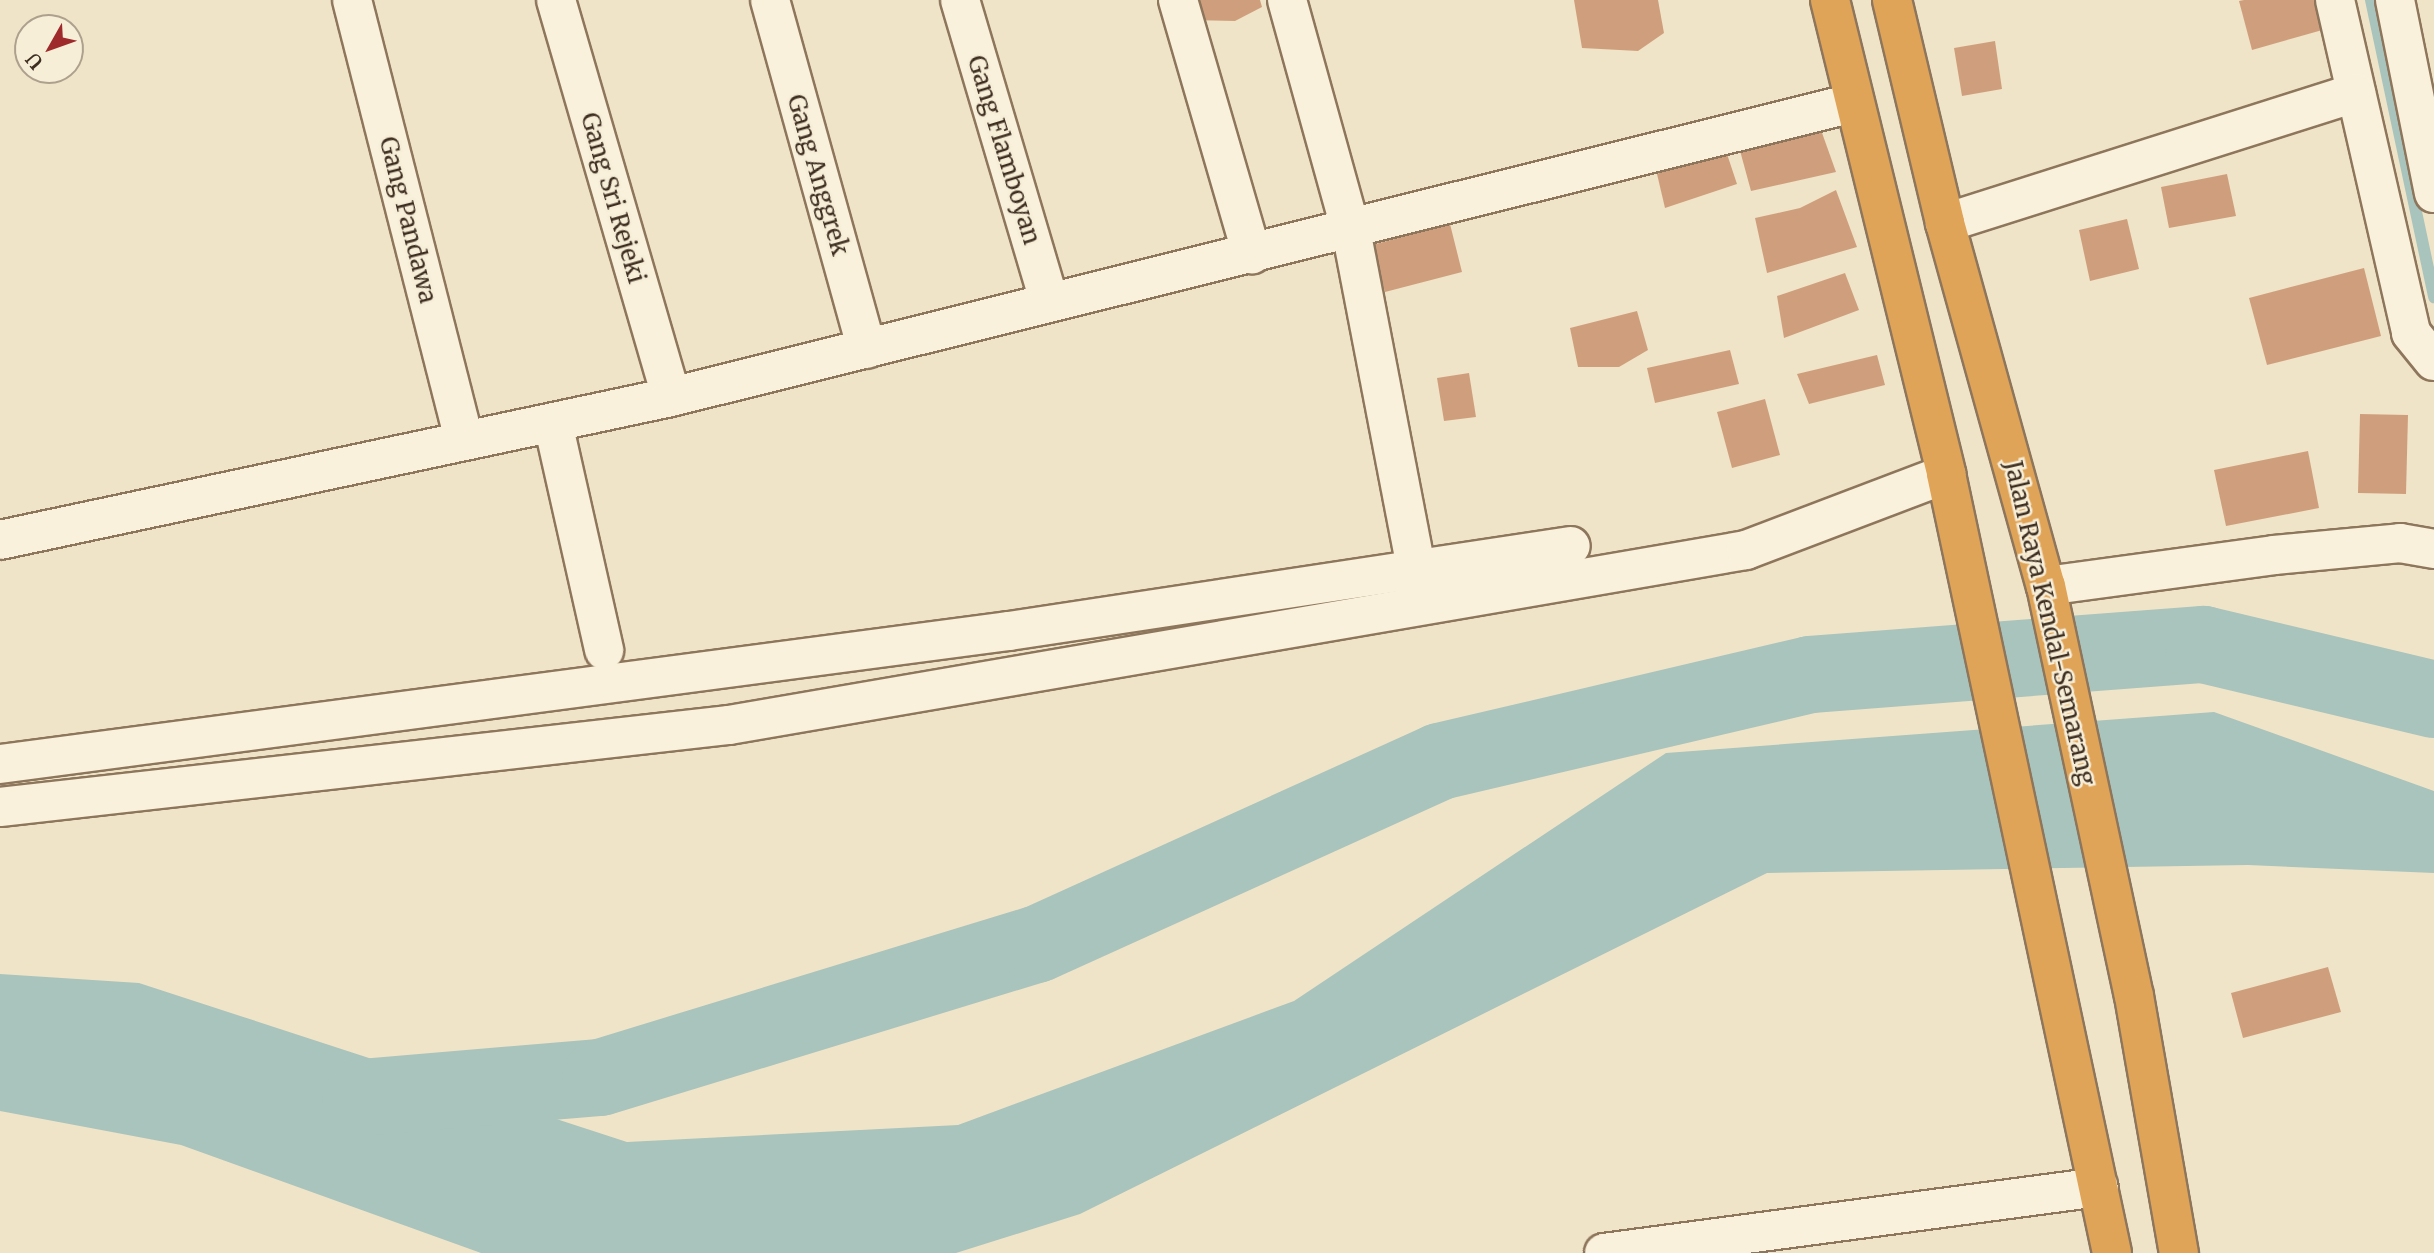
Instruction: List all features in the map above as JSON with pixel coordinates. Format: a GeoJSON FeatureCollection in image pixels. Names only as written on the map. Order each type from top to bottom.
{"type":"FeatureCollection","features":[{"type":"Feature","properties":{"kind":"highway"},"geometry":{"type":"LineString","coordinates":[[1829,0],[1947,474],[1979,634],[2065,1011],[2112,1253]]}},
{"type":"Feature","properties":{"kind":"highway","name":"Jalan Raya Kendal-Semarang"},"geometry":{"type":"LineString","coordinates":[[1892,0],[1945,223],[2050,604],[2134,996],[2179,1253]]}},
{"type":"Feature","properties":{"kind":"street","name":"Gang Pandawa"},"geometry":{"type":"LineString","coordinates":[[352,0],[464,440]]}},
{"type":"Feature","properties":{"kind":"street","name":"Gang Sri Rejeki"},"geometry":{"type":"LineString","coordinates":[[556,0],[671,397]]}},
{"type":"Feature","properties":{"kind":"street","name":"Gang Anggrek"},"geometry":{"type":"LineString","coordinates":[[770,0],[867,349]]}},
{"type":"Feature","properties":{"kind":"street","name":"Gang Flamboyan"},"geometry":{"type":"LineString","coordinates":[[960,0],[1049,300]]}},
{"type":"Feature","properties":{"kind":"street"},"geometry":{"type":"LineString","coordinates":[[1178,0],[1252,254]]}},
{"type":"Feature","properties":{"kind":"street"},"geometry":{"type":"LineString","coordinates":[[1287,0],[1351,230],[1423,606]]}},
{"type":"Feature","properties":{"kind":"street"},"geometry":{"type":"LineString","coordinates":[[2336,0],[2411,333],[2434,361]]}},
{"type":"Feature","properties":{"kind":"street"},"geometry":{"type":"LineString","coordinates":[[2395,0],[2434,193]]}},
{"type":"Feature","properties":{"kind":"street"},"geometry":{"type":"LineString","coordinates":[[1945,223],[2356,93]]}},
{"type":"Feature","properties":{"kind":"street"},"geometry":{"type":"LineString","coordinates":[[0,540],[671,397],[867,349],[1049,300],[1351,230],[1853,103]]}},
{"type":"Feature","properties":{"kind":"street"},"geometry":{"type":"LineString","coordinates":[[553,423],[604,650]]}},
{"type":"Feature","properties":{"kind":"street"},"geometry":{"type":"LineString","coordinates":[[0,807],[729,725],[1746,550],[1947,474]]}},
{"type":"Feature","properties":{"kind":"street"},"geometry":{"type":"LineString","coordinates":[[2050,604],[2286,554],[2400,543],[2434,549]]}},
{"type":"Feature","properties":{"kind":"street"},"geometry":{"type":"LineString","coordinates":[[0,764],[1009,631],[1571,546]]}},
{"type":"Feature","properties":{"kind":"street"},"geometry":{"type":"LineString","coordinates":[[1604,1253],[2099,1187]]}},
{"type":"Feature","properties":{"kind":"water"},"geometry":{"type":"Polygon","coordinates":[[[2214,712],[2434,791],[2434,873],[2248,865],[1767,873],[1080,1214],[956,1253],[481,1253],[181,1145],[0,1111],[0,974],[139,983],[627,1142],[958,1125],[1294,1001],[1666,753],[2214,712]]]}},
{"type":"Feature","properties":{"kind":"building"},"geometry":{"type":"Polygon","coordinates":[[[1184,0],[1260,0],[1262,7],[1235,21],[1190,20],[1184,0]]]}},
{"type":"Feature","properties":{"kind":"building"},"geometry":{"type":"Polygon","coordinates":[[[1574,0],[1658,0],[1664,33],[1638,51],[1582,48],[1574,0]]]}},
{"type":"Feature","properties":{"kind":"building"},"geometry":{"type":"Polygon","coordinates":[[[2318,0],[2326,29],[2252,50],[2239,1],[2318,0]]]}},
{"type":"Feature","properties":{"kind":"building"},"geometry":{"type":"Polygon","coordinates":[[[1995,41],[2002,89],[1962,96],[1954,48],[1995,41]]]}},
{"type":"Feature","properties":{"kind":"building"},"geometry":{"type":"Polygon","coordinates":[[[1821,130],[1836,172],[1751,191],[1739,147],[1821,130]]]}},
{"type":"Feature","properties":{"kind":"building"},"geometry":{"type":"Polygon","coordinates":[[[1723,142],[1737,184],[1665,208],[1657,174],[1723,142]]]}},
{"type":"Feature","properties":{"kind":"building"},"geometry":{"type":"Polygon","coordinates":[[[2227,174],[2236,216],[2169,228],[2161,187],[2227,174]]]}},
{"type":"Feature","properties":{"kind":"building"},"geometry":{"type":"Polygon","coordinates":[[[1836,190],[1857,247],[1767,273],[1755,218],[1800,208],[1836,190]]]}},
{"type":"Feature","properties":{"kind":"building"},"geometry":{"type":"Polygon","coordinates":[[[2127,219],[2139,269],[2090,281],[2079,230],[2127,219]]]}},
{"type":"Feature","properties":{"kind":"building"},"geometry":{"type":"Polygon","coordinates":[[[1450,224],[1462,272],[1385,292],[1372,245],[1450,224]]]}},
{"type":"Feature","properties":{"kind":"building"},"geometry":{"type":"Polygon","coordinates":[[[2364,268],[2381,336],[2267,365],[2249,298],[2364,268]]]}},
{"type":"Feature","properties":{"kind":"building"},"geometry":{"type":"Polygon","coordinates":[[[1845,273],[1859,310],[1784,338],[1777,296],[1845,273]]]}},
{"type":"Feature","properties":{"kind":"building"},"geometry":{"type":"Polygon","coordinates":[[[1637,311],[1648,350],[1619,367],[1578,367],[1570,328],[1637,311]]]}},
{"type":"Feature","properties":{"kind":"building"},"geometry":{"type":"Polygon","coordinates":[[[1730,350],[1739,384],[1655,403],[1647,368],[1730,350]]]}},
{"type":"Feature","properties":{"kind":"building"},"geometry":{"type":"Polygon","coordinates":[[[1877,355],[1885,385],[1809,404],[1797,374],[1877,355]]]}},
{"type":"Feature","properties":{"kind":"building"},"geometry":{"type":"Polygon","coordinates":[[[1469,373],[1476,417],[1444,421],[1437,378],[1469,373]]]}},
{"type":"Feature","properties":{"kind":"building"},"geometry":{"type":"Polygon","coordinates":[[[1765,399],[1780,455],[1732,468],[1717,412],[1765,399]]]}},
{"type":"Feature","properties":{"kind":"building"},"geometry":{"type":"Polygon","coordinates":[[[2360,414],[2408,415],[2406,494],[2358,493],[2360,414]]]}},
{"type":"Feature","properties":{"kind":"building"},"geometry":{"type":"Polygon","coordinates":[[[2308,451],[2319,508],[2226,526],[2214,470],[2308,451]]]}},
{"type":"Feature","properties":{"kind":"building"},"geometry":{"type":"Polygon","coordinates":[[[2328,967],[2341,1012],[2243,1038],[2231,993],[2328,967]]]}},
{"type":"Feature","properties":{"kind":"waterway"},"geometry":{"type":"LineString","coordinates":[[2371,0],[2434,297]]}},
{"type":"Feature","properties":{"kind":"waterway"},"geometry":{"type":"LineString","coordinates":[[360,1097],[600,1077],[1036,944],[1439,761],[1810,674],[2203,644],[2434,699]]}}]}
